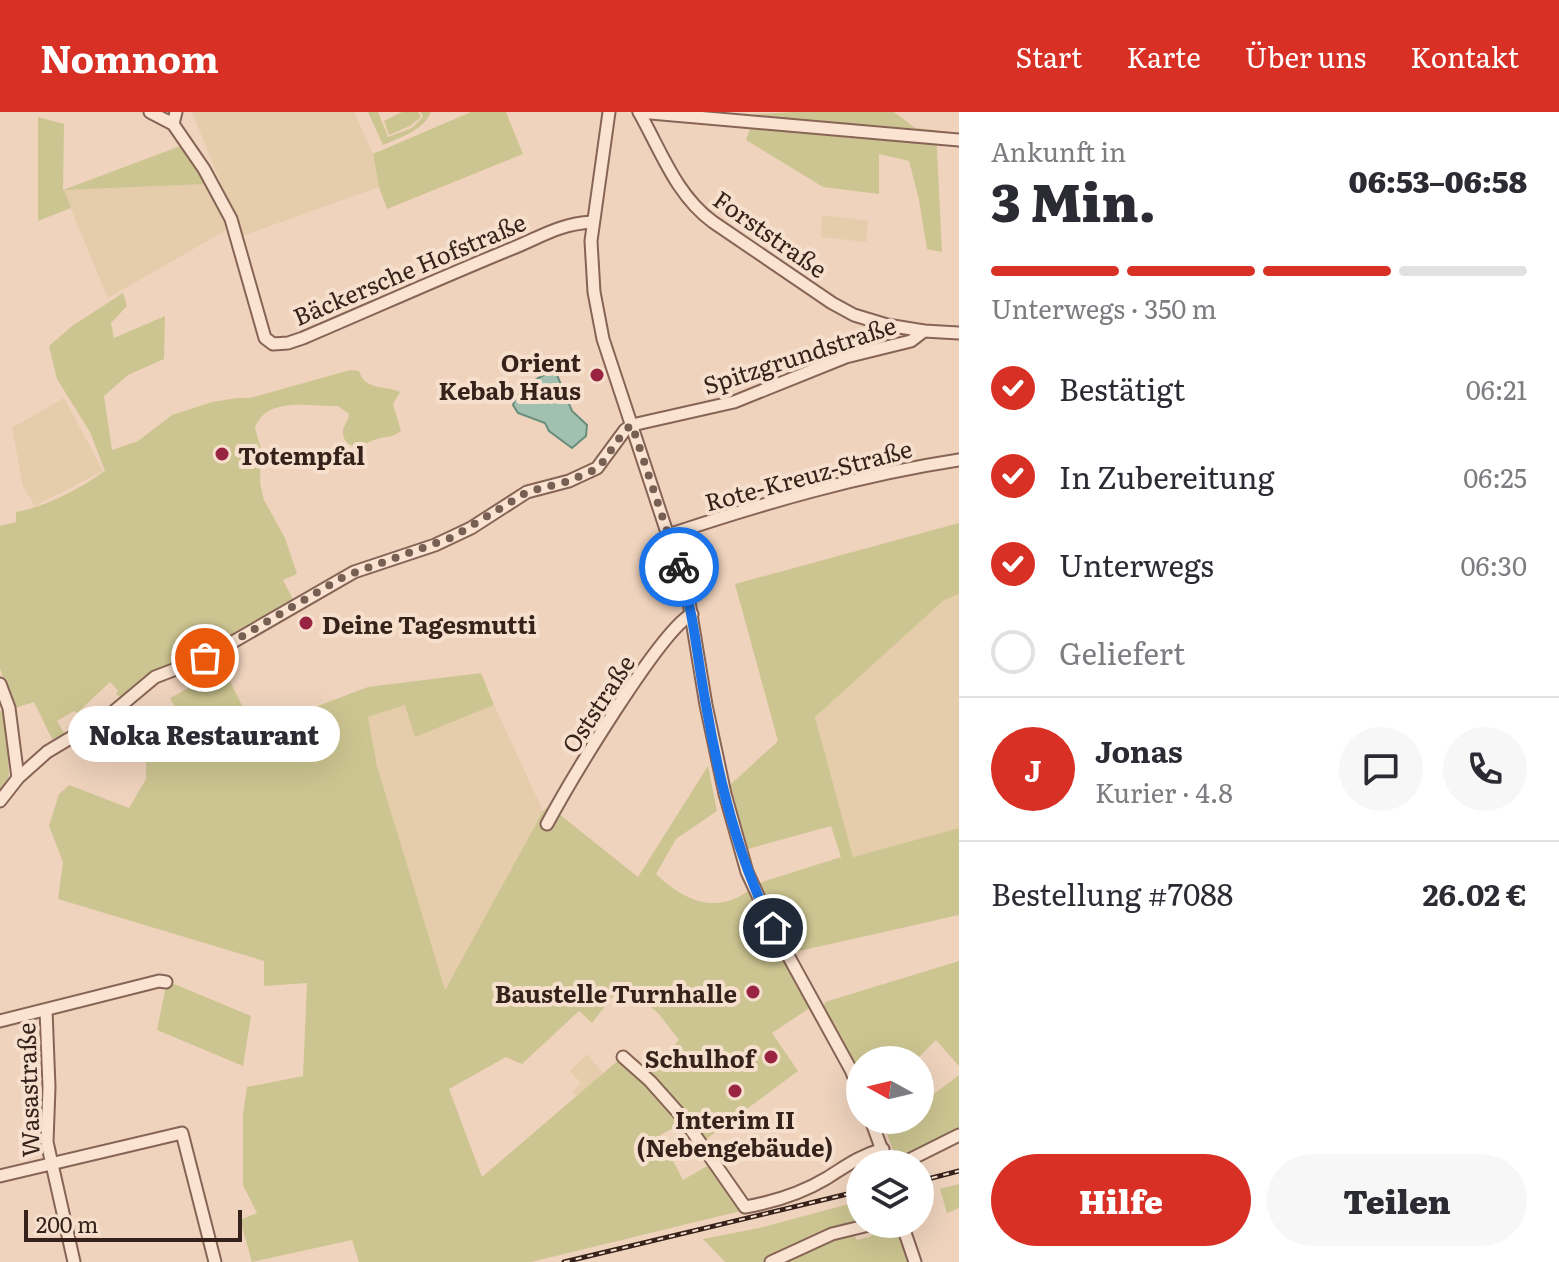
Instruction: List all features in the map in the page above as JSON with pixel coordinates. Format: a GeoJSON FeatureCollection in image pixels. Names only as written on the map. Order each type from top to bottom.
{"type":"FeatureCollection","features":[{"type":"Feature","properties":{"kind":"street","name":"Bäckersche Hofstraße"},"geometry":{"type":"LineString","coordinates":[[150,112],[174,118],[231,219],[265,338],[273,344],[303,338],[558,227],[592,222]]}},
{"type":"Feature","properties":{"kind":"street"},"geometry":{"type":"LineString","coordinates":[[609,112],[592,222],[591,260],[600,325],[692,614],[706,705],[722,779],[752,888],[846,1061]]}},
{"type":"Feature","properties":{"kind":"street"},"geometry":{"type":"LineString","coordinates":[[639,112],[959,140]]}},
{"type":"Feature","properties":{"kind":"street","name":"Forststraße"},"geometry":{"type":"LineString","coordinates":[[639,112],[685,196],[705,217],[854,315],[878,323],[924,331]]}},
{"type":"Feature","properties":{"kind":"street","name":"Spitzgrundstraße"},"geometry":{"type":"LineString","coordinates":[[632,425],[734,402],[846,357],[911,341],[924,331],[959,333]]}},
{"type":"Feature","properties":{"kind":"street"},"geometry":{"type":"LineString","coordinates":[[0,801],[18,778],[54,747],[112,713],[155,677],[205,658],[345,576],[444,541],[471,528],[527,492],[569,481],[597,468],[632,425]]}},
{"type":"Feature","properties":{"kind":"street","name":"Rote-Kreuz-Straße"},"geometry":{"type":"LineString","coordinates":[[668,535],[746,509],[823,489],[895,471],[959,460]]}},
{"type":"Feature","properties":{"kind":"street","name":"Oststraße"},"geometry":{"type":"LineString","coordinates":[[547,824],[600,736],[653,657],[682,619],[692,614]]}},
{"type":"Feature","properties":{"kind":"street"},"geometry":{"type":"LineString","coordinates":[[0,684],[9,708],[18,778]]}},
{"type":"Feature","properties":{"kind":"street"},"geometry":{"type":"LineString","coordinates":[[0,1021],[111,991],[166,982]]}},
{"type":"Feature","properties":{"kind":"street","name":"Wasastraße"},"geometry":{"type":"LineString","coordinates":[[46,1010],[49,1087],[47,1142],[74,1262]]}},
{"type":"Feature","properties":{"kind":"street"},"geometry":{"type":"LineString","coordinates":[[623,1057],[650,1081],[683,1118],[745,1207],[788,1197],[827,1178],[857,1157],[883,1149],[877,1134]]}},
{"type":"Feature","properties":{"kind":"street"},"geometry":{"type":"LineString","coordinates":[[0,1176],[182,1133],[215,1262]]}},
{"type":"Feature","properties":{"kind":"street"},"geometry":{"type":"LineString","coordinates":[[929,1150],[959,1135]]}},
{"type":"Feature","properties":{"kind":"street"},"geometry":{"type":"LineString","coordinates":[[771,1262],[846,1231]]}},
{"type":"Feature","properties":{"kind":"street"},"geometry":{"type":"LineString","coordinates":[[907,1238],[915,1262]]}},
{"type":"Feature","properties":{"kind":"shaded area"},"geometry":{"type":"Polygon","coordinates":[[[192,112],[354,112],[373,154],[379,187],[242,236],[192,112]]]}},
{"type":"Feature","properties":{"kind":"shaded area"},"geometry":{"type":"Polygon","coordinates":[[[368,112],[378,112],[388,137],[412,128],[423,117],[421,112],[431,112],[417,129],[383,145],[368,112]]]}},
{"type":"Feature","properties":{"kind":"shaded area"},"geometry":{"type":"Polygon","coordinates":[[[402,112],[418,112],[421,117],[410,126],[389,135],[384,121],[402,112]]]}},
{"type":"Feature","properties":{"kind":"shaded area"},"geometry":{"type":"Polygon","coordinates":[[[471,112],[506,112],[523,154],[387,209],[373,154],[471,112]]]}},
{"type":"Feature","properties":{"kind":"shaded area"},"geometry":{"type":"Polygon","coordinates":[[[894,112],[915,128],[936,130],[942,252],[927,249],[909,161],[879,154],[879,194],[823,187],[746,140],[755,114],[894,112]]]}},
{"type":"Feature","properties":{"kind":"shaded area"},"geometry":{"type":"Polygon","coordinates":[[[38,117],[64,124],[63,190],[183,145],[208,184],[64,190],[71,208],[38,221],[38,117]]]}},
{"type":"Feature","properties":{"kind":"shaded area"},"geometry":{"type":"Polygon","coordinates":[[[208,184],[228,229],[108,298],[63,190],[208,184]]]}},
{"type":"Feature","properties":{"kind":"shaded area"},"geometry":{"type":"Polygon","coordinates":[[[822,215],[868,221],[866,242],[821,237],[822,215]]]}},
{"type":"Feature","properties":{"kind":"shaded area"},"geometry":{"type":"Polygon","coordinates":[[[123,293],[127,306],[111,323],[114,338],[165,316],[164,359],[128,375],[104,396],[112,450],[138,441],[172,415],[212,402],[250,398],[350,370],[359,371],[371,385],[400,392],[393,404],[401,431],[354,446],[347,442],[343,434],[349,414],[338,406],[291,405],[269,411],[261,418],[255,428],[261,449],[260,483],[264,500],[285,538],[297,574],[283,580],[294,601],[236,634],[150,674],[122,698],[110,682],[77,713],[74,711],[57,721],[65,735],[52,739],[34,702],[12,709],[0,668],[0,526],[16,522],[16,512],[63,496],[105,471],[90,432],[57,379],[49,346],[72,326],[123,293]]]}},
{"type":"Feature","properties":{"kind":"shaded area"},"geometry":{"type":"Polygon","coordinates":[[[550,372],[557,375],[572,411],[587,425],[586,436],[572,448],[549,431],[545,423],[518,413],[513,405],[519,394],[550,372]]]}},
{"type":"Feature","properties":{"kind":"shaded area"},"geometry":{"type":"Polygon","coordinates":[[[64,398],[103,471],[35,506],[23,486],[12,428],[64,398]]]}},
{"type":"Feature","properties":{"kind":"shaded area"},"geometry":{"type":"Polygon","coordinates":[[[959,523],[959,594],[944,600],[815,717],[853,857],[959,828],[959,915],[795,952],[782,959],[811,1007],[772,1033],[798,1071],[705,1140],[689,1120],[660,1135],[683,1180],[709,1165],[749,1209],[531,1262],[359,1262],[352,1240],[252,1262],[240,1220],[257,1213],[243,1185],[243,1114],[247,1087],[303,1076],[307,983],[264,986],[264,961],[58,899],[63,862],[49,826],[59,794],[69,785],[129,808],[146,779],[146,761],[154,750],[185,724],[170,698],[224,669],[254,730],[368,687],[481,673],[494,705],[415,737],[405,705],[368,717],[377,766],[445,990],[543,811],[549,806],[638,877],[708,766],[717,811],[676,839],[656,874],[692,899],[704,902],[730,900],[756,884],[841,857],[831,826],[748,849],[730,785],[778,741],[735,584],[959,523]],[[623,983],[592,1023],[579,1011],[522,1064],[506,1057],[449,1089],[482,1177],[621,1058],[642,1081],[679,1040],[659,1014],[623,983]]]}},
{"type":"Feature","properties":{"kind":"shaded area"},"geometry":{"type":"Polygon","coordinates":[[[959,594],[959,828],[853,857],[815,716],[944,600],[959,594]]]}},
{"type":"Feature","properties":{"kind":"shaded area"},"geometry":{"type":"Polygon","coordinates":[[[406,705],[416,736],[494,705],[543,811],[444,991],[377,766],[368,717],[406,705]]]}},
{"type":"Feature","properties":{"kind":"shaded area"},"geometry":{"type":"Polygon","coordinates":[[[0,711],[6,711],[9,777],[0,791],[0,711]]]}},
{"type":"Feature","properties":{"kind":"shaded area"},"geometry":{"type":"Polygon","coordinates":[[[959,961],[959,1066],[936,1040],[930,1046],[846,1046],[846,1049],[823,1009],[825,1002],[959,961]]]}},
{"type":"Feature","properties":{"kind":"shaded area"},"geometry":{"type":"Polygon","coordinates":[[[167,981],[251,1016],[243,1066],[157,1030],[167,981]]]}},
{"type":"Feature","properties":{"kind":"shaded area"},"geometry":{"type":"Polygon","coordinates":[[[587,1054],[603,1073],[577,1098],[573,1092],[581,1083],[570,1071],[587,1054]]]}},
{"type":"Feature","properties":{"kind":"shaded area"},"geometry":{"type":"Polygon","coordinates":[[[959,1075],[959,1130],[919,1150],[893,1150],[887,1134],[934,1134],[934,1094],[959,1075]]]}},
{"type":"Feature","properties":{"kind":"shaded area"},"geometry":{"type":"Polygon","coordinates":[[[959,1184],[959,1208],[947,1213],[940,1189],[959,1184]]]}},
{"type":"Feature","properties":{"kind":"shaded area"},"geometry":{"type":"Polygon","coordinates":[[[846,1205],[846,1229],[808,1241],[762,1262],[725,1262],[703,1239],[846,1205]]]}},
{"type":"Feature","properties":{"kind":"shaded area"},"geometry":{"type":"Polygon","coordinates":[[[846,1236],[857,1240],[899,1238],[908,1262],[781,1262],[838,1237],[846,1236]]]}},
{"type":"Feature","properties":{"kind":"waterway"},"geometry":{"type":"LineString","coordinates":[[703,719],[717,783]]}},
{"type":"Feature","properties":{"kind":"waterway"},"geometry":{"type":"LineString","coordinates":[[724,812],[739,864]]}},
{"type":"Feature","properties":{"kind":"waterway"},"geometry":{"type":"LineString","coordinates":[[745,881],[764,923]]}},
{"type":"Feature","properties":{"kind":"railway"},"geometry":{"type":"LineString","coordinates":[[934,1177],[959,1171]]}},
{"type":"Feature","properties":{"kind":"railway"},"geometry":{"type":"LineString","coordinates":[[564,1262],[846,1194]]}},
{"type":"Feature","properties":{"kind":"way so far"},"geometry":{"type":"LineString","coordinates":[[205,658],[345,576],[435,545],[471,528],[518,496],[594,470],[632,425],[679,567]]}},
{"type":"Feature","properties":{"kind":"place","name":"Orient Kebab Haus"},"geometry":{"type":"Point","coordinates":[597,375]}},
{"type":"Feature","properties":{"kind":"place","name":"Totempfal"},"geometry":{"type":"Point","coordinates":[222,454]}},
{"type":"Feature","properties":{"kind":"place","name":"Deine Tagesmutti"},"geometry":{"type":"Point","coordinates":[306,623]}},
{"type":"Feature","properties":{"kind":"place","name":"Noka Restaurant"},"geometry":{"type":"Point","coordinates":[205,658]}},
{"type":"Feature","properties":{"kind":"place","name":"Baustelle Turnhalle"},"geometry":{"type":"Point","coordinates":[753,992]}},
{"type":"Feature","properties":{"kind":"place","name":"Schulhof"},"geometry":{"type":"Point","coordinates":[771,1057]}},
{"type":"Feature","properties":{"kind":"place","name":"Interim II (Nebengebäude)"},"geometry":{"type":"Point","coordinates":[735,1091]}},
{"type":"Feature","properties":{"kind":"route"},"geometry":{"type":"LineString","coordinates":[[679,567],[697,638],[706,705],[725,794],[752,888],[773,928]]}}]}
